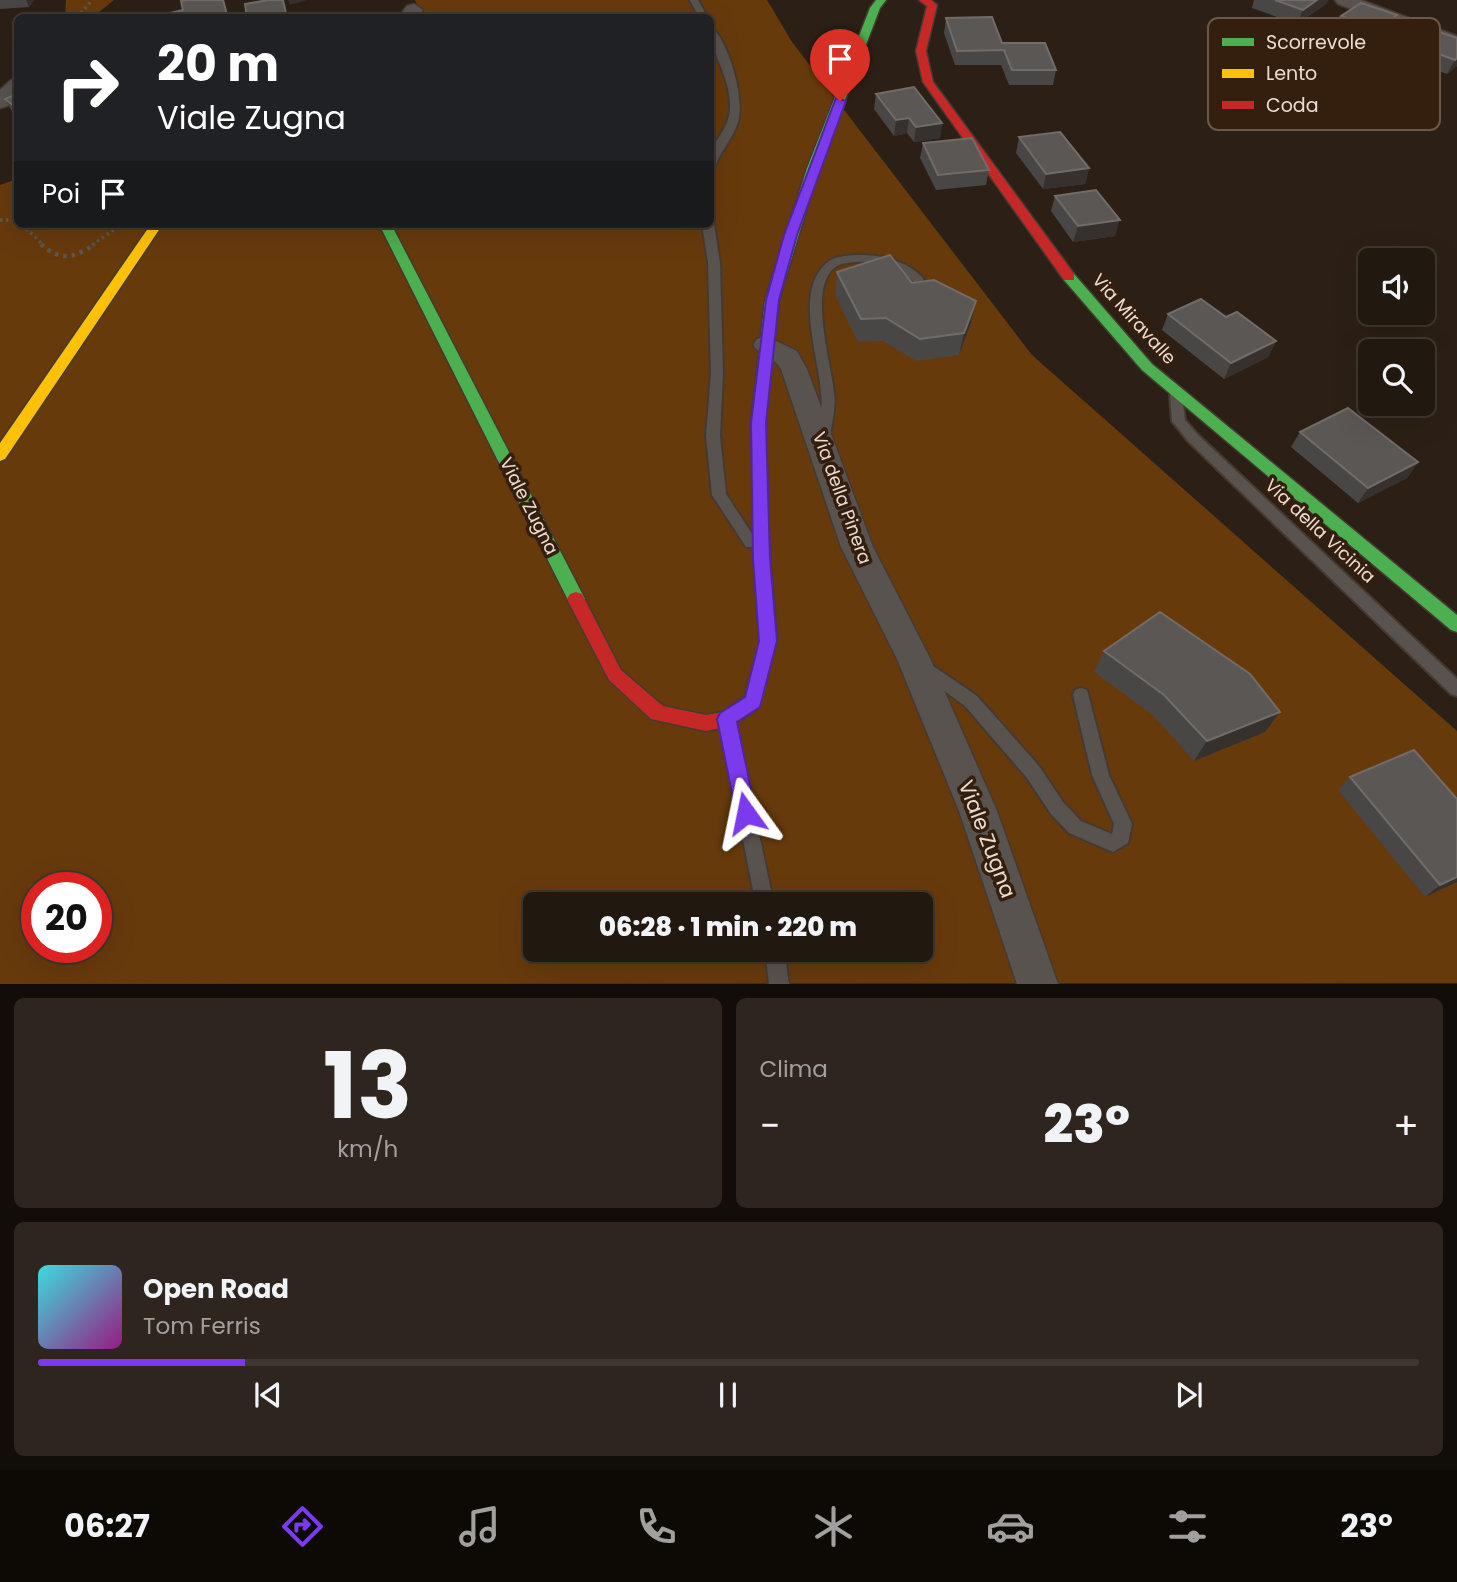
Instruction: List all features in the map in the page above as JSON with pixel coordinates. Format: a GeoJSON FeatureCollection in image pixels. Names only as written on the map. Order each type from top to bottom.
{"type":"FeatureCollection","features":[{"type":"Feature","properties":{"kind":"street"},"geometry":{"type":"LineString","coordinates":[[727,719],[753,701],[768,641],[762,559],[758,423],[772,300],[813,168],[875,8],[881,0]]}},
{"type":"Feature","properties":{"kind":"street","name":"Via Miravalle"},"geometry":{"type":"LineString","coordinates":[[924,0],[932,5],[923,34],[920,62],[928,82],[1067,274],[1147,367],[1457,625]]}},
{"type":"Feature","properties":{"kind":"street"},"geometry":{"type":"LineString","coordinates":[[1344,0],[1391,18]]}},
{"type":"Feature","properties":{"kind":"street"},"geometry":{"type":"LineString","coordinates":[[1440,37],[1457,43]]}},
{"type":"Feature","properties":{"kind":"street"},"geometry":{"type":"LineString","coordinates":[[0,102],[14,88]]}},
{"type":"Feature","properties":{"kind":"street"},"geometry":{"type":"LineString","coordinates":[[0,455],[154,228]]}},
{"type":"Feature","properties":{"kind":"street","name":"Viale Zugna"},"geometry":{"type":"LineString","coordinates":[[387,228],[615,675],[657,713],[706,723],[727,719]]}},
{"type":"Feature","properties":{"kind":"street","name":"Via della Pinera"},"geometry":{"type":"LineString","coordinates":[[766,345],[788,357],[822,443],[826,463],[857,547],[913,658]]}},
{"type":"Feature","properties":{"kind":"street","name":"Viale Zugna"},"geometry":{"type":"LineString","coordinates":[[913,658],[978,811],[1038,984]]}},
{"type":"Feature","properties":{"kind":"lane"},"geometry":{"type":"LineString","coordinates":[[714,35],[723,49],[732,84],[734,117],[714,158]]}},
{"type":"Feature","properties":{"kind":"lane"},"geometry":{"type":"LineString","coordinates":[[709,228],[714,263],[717,373],[713,436],[719,495],[762,559]]}},
{"type":"Feature","properties":{"kind":"lane"},"geometry":{"type":"LineString","coordinates":[[822,443],[828,394],[820,355],[817,292],[825,270],[836,261],[882,258],[898,263],[918,279]]}},
{"type":"Feature","properties":{"kind":"lane","name":"Via della Vicinia"},"geometry":{"type":"LineString","coordinates":[[1176,391],[1179,421],[1193,438],[1457,689]]}},
{"type":"Feature","properties":{"kind":"lane"},"geometry":{"type":"LineString","coordinates":[[913,658],[978,709],[1033,772],[1057,808],[1075,827],[1113,843],[1122,837],[1123,824],[1101,775],[1081,695]]}},
{"type":"Feature","properties":{"kind":"lane"},"geometry":{"type":"LineString","coordinates":[[727,719],[762,892]]}},
{"type":"Feature","properties":{"kind":"lane"},"geometry":{"type":"LineString","coordinates":[[776,962],[779,984]]}},
{"type":"Feature","properties":{"kind":"path"},"geometry":{"type":"LineString","coordinates":[[80,14],[92,0]]}},
{"type":"Feature","properties":{"kind":"path"},"geometry":{"type":"LineString","coordinates":[[26,228],[55,258],[62,259],[83,251],[115,228]]}},
{"type":"Feature","properties":{"kind":"shaded area"},"geometry":{"type":"Polygon","coordinates":[[[66,0],[114,0],[97,14],[65,14],[66,0]]]}},
{"type":"Feature","properties":{"kind":"shaded area"},"geometry":{"type":"Polygon","coordinates":[[[415,0],[767,0],[792,42],[1032,355],[1457,731],[1457,983],[0,984],[0,185],[14,180],[14,228],[714,228],[714,14],[421,14],[415,0]]]}},
{"type":"Feature","properties":{"kind":"building"},"geometry":{"type":"Polygon","coordinates":[[[223,0],[227,14],[170,14],[183,10],[181,1],[223,0]]]}},
{"type":"Feature","properties":{"kind":"building"},"geometry":{"type":"Polygon","coordinates":[[[283,0],[286,14],[246,14],[245,4],[283,0]]]}},
{"type":"Feature","properties":{"kind":"building"},"geometry":{"type":"Polygon","coordinates":[[[1275,0],[1317,0],[1303,10],[1275,0]]]}},
{"type":"Feature","properties":{"kind":"building"},"geometry":{"type":"Polygon","coordinates":[[[1361,3],[1397,15],[1393,18],[1341,16],[1361,3]]]}},
{"type":"Feature","properties":{"kind":"building"},"geometry":{"type":"Polygon","coordinates":[[[992,17],[1002,43],[1045,43],[1056,70],[1012,70],[1004,50],[957,51],[946,18],[992,17]]]}},
{"type":"Feature","properties":{"kind":"building"},"geometry":{"type":"Polygon","coordinates":[[[1440,32],[1457,38],[1455,60],[1440,54],[1440,32]]]}},
{"type":"Feature","properties":{"kind":"building"},"geometry":{"type":"Polygon","coordinates":[[[914,87],[942,123],[916,127],[909,118],[896,120],[876,94],[914,87]]]}},
{"type":"Feature","properties":{"kind":"building"},"geometry":{"type":"Polygon","coordinates":[[[14,96],[14,106],[5,99],[14,96]]]}},
{"type":"Feature","properties":{"kind":"building"},"geometry":{"type":"Polygon","coordinates":[[[1060,132],[1089,168],[1046,174],[1019,137],[1060,132]]]}},
{"type":"Feature","properties":{"kind":"building"},"geometry":{"type":"Polygon","coordinates":[[[972,138],[989,170],[938,175],[923,143],[972,138]]]}},
{"type":"Feature","properties":{"kind":"building"},"geometry":{"type":"Polygon","coordinates":[[[1096,190],[1120,220],[1078,226],[1055,196],[1096,190]]]}},
{"type":"Feature","properties":{"kind":"building"},"geometry":{"type":"Polygon","coordinates":[[[890,255],[912,283],[934,280],[976,301],[964,333],[920,339],[886,318],[861,319],[837,272],[890,255]]]}},
{"type":"Feature","properties":{"kind":"building"},"geometry":{"type":"Polygon","coordinates":[[[1201,299],[1226,317],[1237,312],[1276,341],[1231,363],[1168,314],[1201,299]]]}},
{"type":"Feature","properties":{"kind":"building"},"geometry":{"type":"Polygon","coordinates":[[[1348,408],[1418,462],[1368,488],[1300,432],[1348,408]]]}},
{"type":"Feature","properties":{"kind":"building"},"geometry":{"type":"Polygon","coordinates":[[[1160,612],[1250,674],[1280,712],[1207,741],[1164,695],[1104,651],[1160,612]]]}},
{"type":"Feature","properties":{"kind":"building"},"geometry":{"type":"Polygon","coordinates":[[[1414,750],[1457,799],[1457,877],[1440,885],[1350,777],[1414,750]]]}},
{"type":"Feature","properties":{"kind":"traffic: fast"},"geometry":{"type":"LineString","coordinates":[[768,639],[762,559],[758,423],[772,300],[813,168],[875,8],[881,0]]}},
{"type":"Feature","properties":{"kind":"traffic: fast"},"geometry":{"type":"LineString","coordinates":[[387,228],[576,599]]}},
{"type":"Feature","properties":{"kind":"traffic: fast"},"geometry":{"type":"LineString","coordinates":[[1069,277],[1147,367],[1457,625]]}},
{"type":"Feature","properties":{"kind":"traffic: slow"},"geometry":{"type":"LineString","coordinates":[[0,455],[154,228]]}},
{"type":"Feature","properties":{"kind":"traffic: jam"},"geometry":{"type":"LineString","coordinates":[[924,0],[932,5],[921,51],[928,82],[1069,277]]}},
{"type":"Feature","properties":{"kind":"traffic: jam"},"geometry":{"type":"LineString","coordinates":[[576,599],[615,675],[658,713],[706,723],[727,719],[753,701],[768,639]]}},
{"type":"Feature","properties":{"kind":"route"},"geometry":{"type":"LineString","coordinates":[[746,813],[727,719],[753,701],[768,641],[762,559],[758,423],[766,345],[772,300],[790,235],[840,101]]}}]}
